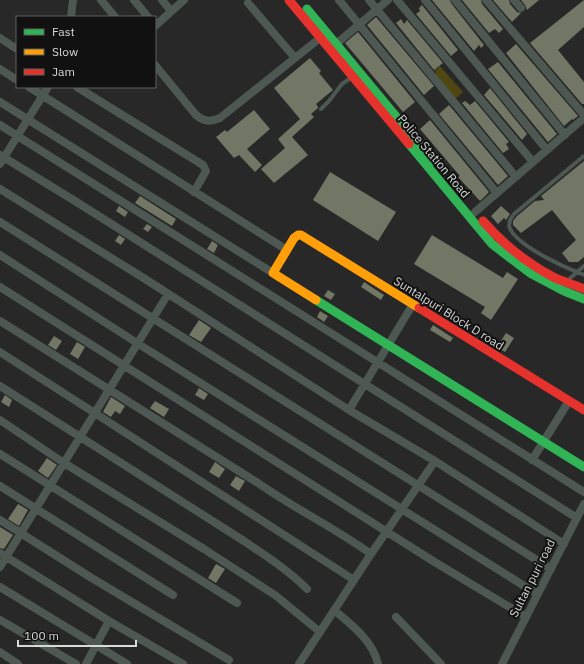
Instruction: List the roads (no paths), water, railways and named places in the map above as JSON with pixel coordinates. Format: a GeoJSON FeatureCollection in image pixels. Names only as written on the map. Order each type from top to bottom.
{"type":"FeatureCollection","features":[{"type":"Feature","properties":{"kind":"street"},"geometry":{"type":"LineString","coordinates":[[71,16],[73,0]]}},
{"type":"Feature","properties":{"kind":"street"},"geometry":{"type":"LineString","coordinates":[[101,0],[114,16]]}},
{"type":"Feature","properties":{"kind":"street"},"geometry":{"type":"LineString","coordinates":[[134,0],[147,16]]}},
{"type":"Feature","properties":{"kind":"street"},"geometry":{"type":"LineString","coordinates":[[162,0],[171,11]]}},
{"type":"Feature","properties":{"kind":"street"},"geometry":{"type":"LineString","coordinates":[[156,24],[184,0]]}},
{"type":"Feature","properties":{"kind":"street","name":"Police Station Road"},"geometry":{"type":"LineString","coordinates":[[289,0],[492,244],[530,273],[564,291],[584,299]]}},
{"type":"Feature","properties":{"kind":"street","name":"Police Station Road"},"geometry":{"type":"LineString","coordinates":[[300,0],[489,229],[513,250],[551,275],[584,289]]}},
{"type":"Feature","properties":{"kind":"street"},"geometry":{"type":"LineString","coordinates":[[339,0],[497,193]]}},
{"type":"Feature","properties":{"kind":"street"},"geometry":{"type":"LineString","coordinates":[[369,0],[516,177]]}},
{"type":"Feature","properties":{"kind":"street"},"geometry":{"type":"LineString","coordinates":[[336,44],[388,0]]}},
{"type":"Feature","properties":{"kind":"street"},"geometry":{"type":"LineString","coordinates":[[398,0],[532,162]]}},
{"type":"Feature","properties":{"kind":"street"},"geometry":{"type":"LineString","coordinates":[[425,0],[547,150]]}},
{"type":"Feature","properties":{"kind":"street"},"geometry":{"type":"LineString","coordinates":[[454,0],[565,135]]}},
{"type":"Feature","properties":{"kind":"street"},"geometry":{"type":"LineString","coordinates":[[475,212],[584,117],[486,0]]}},
{"type":"Feature","properties":{"kind":"street"},"geometry":{"type":"LineString","coordinates":[[514,0],[521,8]]}},
{"type":"Feature","properties":{"kind":"street"},"geometry":{"type":"LineString","coordinates":[[248,3],[295,58]]}},
{"type":"Feature","properties":{"kind":"street"},"geometry":{"type":"LineString","coordinates":[[0,38],[16,48]]}},
{"type":"Feature","properties":{"kind":"street"},"geometry":{"type":"LineString","coordinates":[[156,66],[196,115],[202,120],[209,122],[220,118],[320,38]]}},
{"type":"Feature","properties":{"kind":"street"},"geometry":{"type":"LineString","coordinates":[[0,69],[16,79]]}},
{"type":"Feature","properties":{"kind":"street"},"geometry":{"type":"LineString","coordinates":[[31,88],[288,250],[273,273]]}},
{"type":"Feature","properties":{"kind":"street"},"geometry":{"type":"LineString","coordinates":[[47,88],[18,136],[1,159],[365,384],[577,518]]}},
{"type":"Feature","properties":{"kind":"street"},"geometry":{"type":"LineString","coordinates":[[80,88],[203,165],[206,171],[194,192]]}},
{"type":"Feature","properties":{"kind":"street"},"geometry":{"type":"LineString","coordinates":[[0,102],[584,467]]}},
{"type":"Feature","properties":{"kind":"street"},"geometry":{"type":"LineString","coordinates":[[0,125],[584,492]]}},
{"type":"Feature","properties":{"kind":"street"},"geometry":{"type":"LineString","coordinates":[[0,189],[349,410],[435,461],[564,544]]}},
{"type":"Feature","properties":{"kind":"street"},"geometry":{"type":"LineString","coordinates":[[0,222],[551,569]]}},
{"type":"Feature","properties":{"kind":"street","name":"Suntalpuri Block D road"},"geometry":{"type":"LineString","coordinates":[[288,250],[294,238],[301,235],[413,304],[479,347],[584,410]]}},
{"type":"Feature","properties":{"kind":"street"},"geometry":{"type":"LineString","coordinates":[[0,255],[137,343],[537,594]]}},
{"type":"Feature","properties":{"kind":"street"},"geometry":{"type":"LineString","coordinates":[[0,287],[433,561],[526,617]]}},
{"type":"Feature","properties":{"kind":"street"},"geometry":{"type":"LineString","coordinates":[[0,567],[3,555],[20,533],[168,294]]}},
{"type":"Feature","properties":{"kind":"street"},"geometry":{"type":"LineString","coordinates":[[349,410],[413,304]]}},
{"type":"Feature","properties":{"kind":"street"},"geometry":{"type":"LineString","coordinates":[[0,321],[371,554]]}},
{"type":"Feature","properties":{"kind":"street"},"geometry":{"type":"LineString","coordinates":[[0,352],[354,580]]}},
{"type":"Feature","properties":{"kind":"street"},"geometry":{"type":"LineString","coordinates":[[0,386],[244,541],[278,564],[307,589]]}},
{"type":"Feature","properties":{"kind":"street"},"geometry":{"type":"LineString","coordinates":[[532,460],[569,401]]}},
{"type":"Feature","properties":{"kind":"street"},"geometry":{"type":"LineString","coordinates":[[0,420],[64,463],[276,595],[320,632]]}},
{"type":"Feature","properties":{"kind":"street"},"geometry":{"type":"LineString","coordinates":[[0,454],[237,603]]}},
{"type":"Feature","properties":{"kind":"street"},"geometry":{"type":"LineString","coordinates":[[299,664],[371,554],[435,461]]}},
{"type":"Feature","properties":{"kind":"street"},"geometry":{"type":"LineString","coordinates":[[0,486],[173,594]]}},
{"type":"Feature","properties":{"kind":"street","name":"Sultan puri road"},"geometry":{"type":"LineString","coordinates":[[502,664],[584,504]]}},
{"type":"Feature","properties":{"kind":"street"},"geometry":{"type":"LineString","coordinates":[[0,520],[90,577],[229,660]]}},
{"type":"Feature","properties":{"kind":"street"},"geometry":{"type":"LineString","coordinates":[[3,555],[109,621],[183,664]]}},
{"type":"Feature","properties":{"kind":"street"},"geometry":{"type":"LineString","coordinates":[[0,587],[127,664]]}},
{"type":"Feature","properties":{"kind":"street"},"geometry":{"type":"LineString","coordinates":[[334,610],[357,630],[372,647],[378,664]]}},
{"type":"Feature","properties":{"kind":"street"},"geometry":{"type":"LineString","coordinates":[[396,617],[441,664]]}},
{"type":"Feature","properties":{"kind":"street"},"geometry":{"type":"LineString","coordinates":[[0,620],[76,664]]}},
{"type":"Feature","properties":{"kind":"street"},"geometry":{"type":"LineString","coordinates":[[86,664],[109,621]]}},
{"type":"Feature","properties":{"kind":"street"},"geometry":{"type":"LineString","coordinates":[[0,652],[18,664]]}},
{"type":"Feature","properties":{"kind":"lane"},"geometry":{"type":"LineString","coordinates":[[321,109],[342,84],[352,77]]}},
{"type":"Feature","properties":{"kind":"lane"},"geometry":{"type":"LineString","coordinates":[[584,156],[514,214],[511,217],[509,226],[513,234],[536,252],[584,275]]}},
{"type":"Feature","properties":{"kind":"lane"},"geometry":{"type":"LineString","coordinates":[[566,282],[584,266]]}}]}
